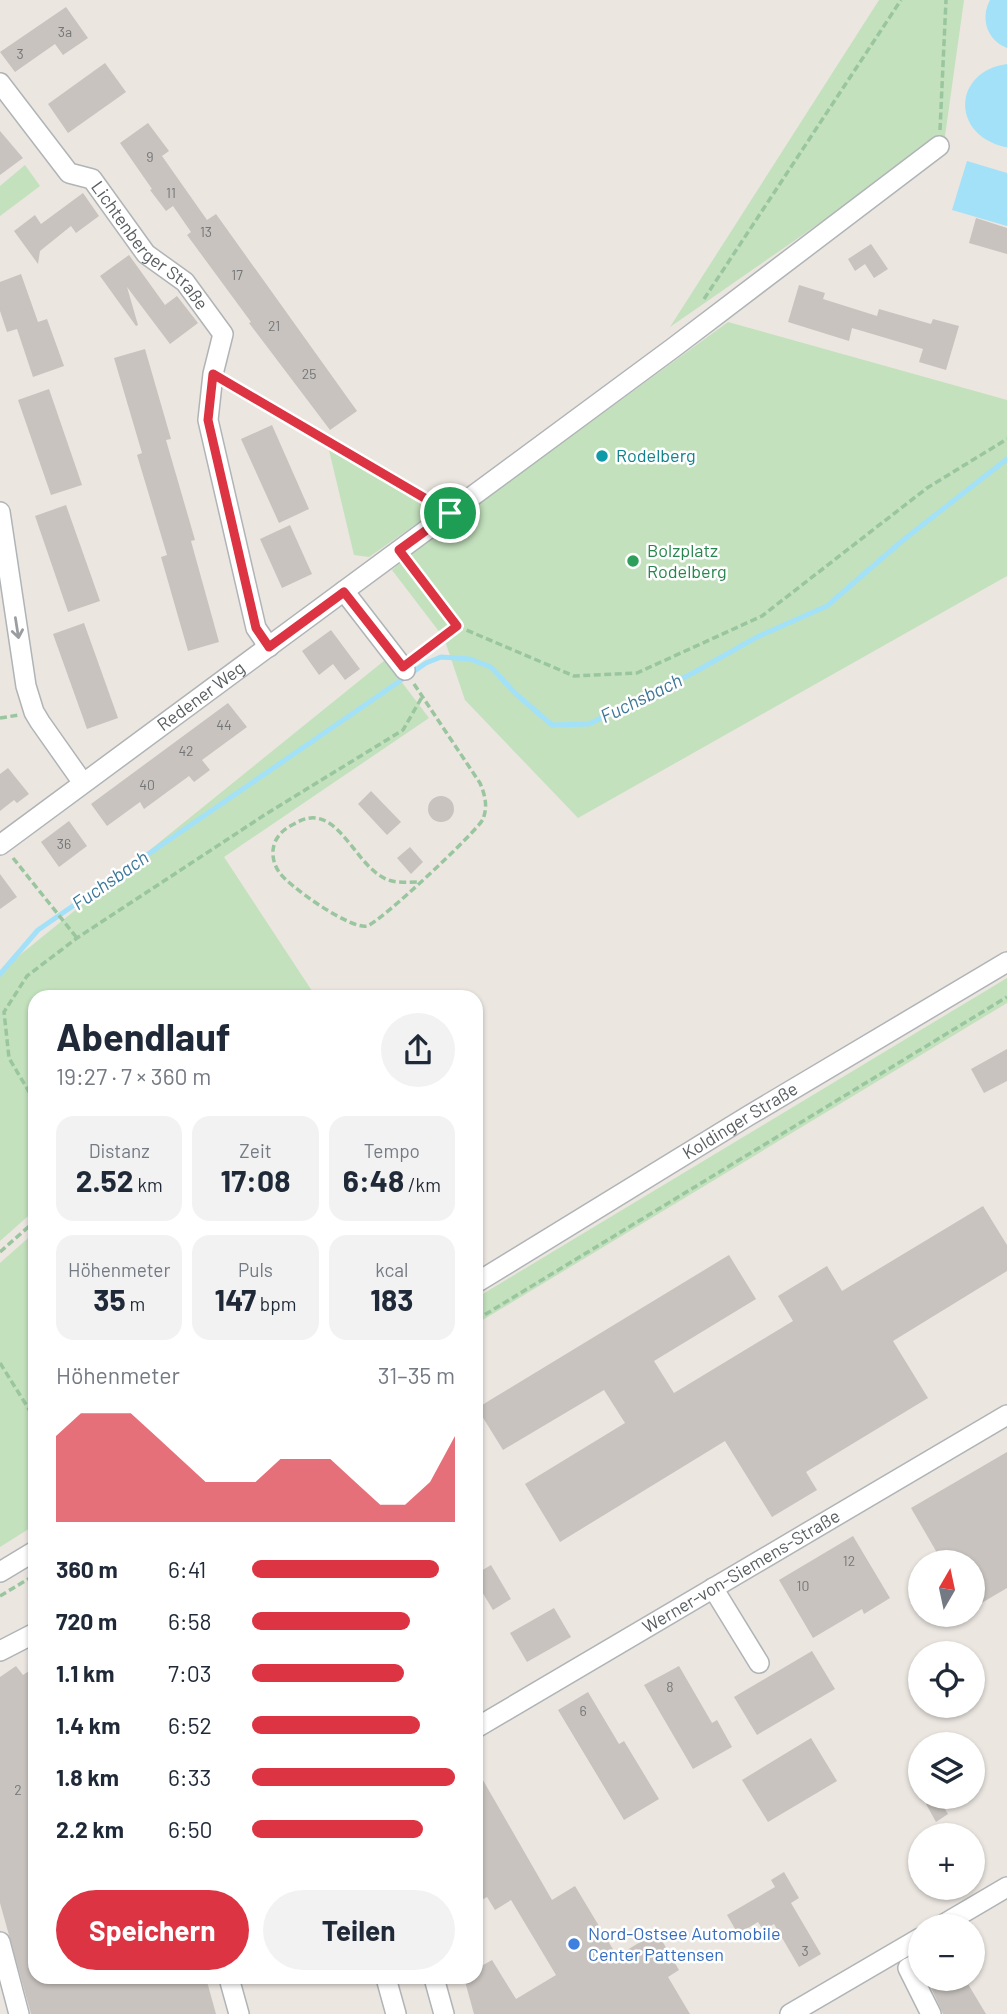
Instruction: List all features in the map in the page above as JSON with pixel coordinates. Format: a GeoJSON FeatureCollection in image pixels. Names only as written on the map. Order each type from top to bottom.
{"type":"FeatureCollection","features":[{"type":"Feature","properties":{"kind":"street","name":"Lichtenberger Straße"},"geometry":{"type":"LineString","coordinates":[[0,83],[8,110],[69,173],[92,179],[146,254],[185,282],[223,334],[213,374]]}},
{"type":"Feature","properties":{"kind":"street","name":"Redener Weg"},"geometry":{"type":"LineString","coordinates":[[1,844],[673,348],[939,146]]}},
{"type":"Feature","properties":{"kind":"street"},"geometry":{"type":"LineString","coordinates":[[213,374],[208,420],[256,628],[269,647]]}},
{"type":"Feature","properties":{"kind":"street"},"geometry":{"type":"LineString","coordinates":[[0,512],[26,687],[40,722],[83,783]]}},
{"type":"Feature","properties":{"kind":"street"},"geometry":{"type":"LineString","coordinates":[[344,592],[407,672]]}},
{"type":"Feature","properties":{"kind":"street","name":"Koldinger Straße"},"geometry":{"type":"LineString","coordinates":[[483,1279],[748,1116],[1007,962]]}},
{"type":"Feature","properties":{"kind":"street","name":"Werner-von-Siemens-Straße"},"geometry":{"type":"LineString","coordinates":[[483,1724],[1007,1415]]}},
{"type":"Feature","properties":{"kind":"street"},"geometry":{"type":"LineString","coordinates":[[0,1572],[28,1555]]}},
{"type":"Feature","properties":{"kind":"street"},"geometry":{"type":"LineString","coordinates":[[713,1588],[759,1664]]}},
{"type":"Feature","properties":{"kind":"street"},"geometry":{"type":"LineString","coordinates":[[0,1651],[28,1637]]}},
{"type":"Feature","properties":{"kind":"street"},"geometry":{"type":"LineString","coordinates":[[961,1914],[1007,1887]]}},
{"type":"Feature","properties":{"kind":"street"},"geometry":{"type":"LineString","coordinates":[[0,1942],[19,2014]]}},
{"type":"Feature","properties":{"kind":"street"},"geometry":{"type":"LineString","coordinates":[[790,2014],[908,1945]]}},
{"type":"Feature","properties":{"kind":"street"},"geometry":{"type":"LineString","coordinates":[[231,1984],[239,2014]]}},
{"type":"Feature","properties":{"kind":"street"},"geometry":{"type":"LineString","coordinates":[[388,1984],[396,2014]]}},
{"type":"Feature","properties":{"kind":"street"},"geometry":{"type":"LineString","coordinates":[[436,1984],[444,2014]]}},
{"type":"Feature","properties":{"kind":"street"},"geometry":{"type":"LineString","coordinates":[[920,1991],[931,2014]]}},
{"type":"Feature","properties":{"kind":"path"},"geometry":{"type":"LineString","coordinates":[[703,301],[901,0]]}},
{"type":"Feature","properties":{"kind":"path"},"geometry":{"type":"LineString","coordinates":[[939,146],[946,0]]}},
{"type":"Feature","properties":{"kind":"path"},"geometry":{"type":"LineString","coordinates":[[213,374],[450,513]]}},
{"type":"Feature","properties":{"kind":"path"},"geometry":{"type":"LineString","coordinates":[[399,550],[457,626],[574,676],[637,673],[762,616],[928,488],[1007,439]]}},
{"type":"Feature","properties":{"kind":"path"},"geometry":{"type":"LineString","coordinates":[[420,881],[384,879],[325,818],[300,820],[283,830],[275,841],[273,854],[275,866],[282,876],[338,918],[358,927],[370,926],[473,834],[486,809],[480,783],[407,672],[457,626]]}},
{"type":"Feature","properties":{"kind":"path"},"geometry":{"type":"LineString","coordinates":[[28,1090],[9,1058],[4,1012],[27,976],[77,938],[266,814],[404,730],[422,697]]}},
{"type":"Feature","properties":{"kind":"path"},"geometry":{"type":"LineString","coordinates":[[1,844],[77,938]]}},
{"type":"Feature","properties":{"kind":"path"},"geometry":{"type":"LineString","coordinates":[[483,1316],[1007,997]]}},
{"type":"Feature","properties":{"kind":"path"},"geometry":{"type":"LineString","coordinates":[[0,1252],[28,1227]]}},
{"type":"Feature","properties":{"kind":"path"},"geometry":{"type":"LineString","coordinates":[[0,1363],[28,1408]]}},
{"type":"Feature","properties":{"kind":"path"},"geometry":{"type":"LineString","coordinates":[[0,1596],[28,1579]]}},
{"type":"Feature","properties":{"kind":"green space"},"geometry":{"type":"Polygon","coordinates":[[[879,0],[964,0],[945,136],[670,327],[879,0]]]}},
{"type":"Feature","properties":{"kind":"green space"},"geometry":{"type":"Polygon","coordinates":[[[25,165],[40,186],[0,216],[0,186],[25,165]]]}},
{"type":"Feature","properties":{"kind":"green space"},"geometry":{"type":"Polygon","coordinates":[[[728,322],[1007,400],[1007,576],[578,818],[465,700],[444,638],[392,570],[454,517],[500,488],[728,322]]]}},
{"type":"Feature","properties":{"kind":"green space"},"geometry":{"type":"Polygon","coordinates":[[[329,450],[435,511],[369,557],[354,555],[329,450]]]}},
{"type":"Feature","properties":{"kind":"green space"},"geometry":{"type":"Polygon","coordinates":[[[385,660],[429,718],[224,857],[311,990],[28,990],[28,1216],[0,1241],[0,971],[385,660]]]}},
{"type":"Feature","properties":{"kind":"green space"},"geometry":{"type":"Polygon","coordinates":[[[1007,978],[1007,1003],[483,1320],[483,1294],[1007,978]]]}},
{"type":"Feature","properties":{"kind":"green space"},"geometry":{"type":"Polygon","coordinates":[[[28,1238],[28,1529],[0,1547],[0,1263],[28,1238]]]}},
{"type":"Feature","properties":{"kind":"water"},"geometry":{"type":"Polygon","coordinates":[[[990,0],[1007,0],[1007,48],[994,40],[987,28],[986,14],[990,0]]]}},
{"type":"Feature","properties":{"kind":"water"},"geometry":{"type":"Polygon","coordinates":[[[1007,64],[1005,147],[987,140],[975,130],[967,118],[965,104],[968,91],[976,79],[989,69],[1007,64]]]}},
{"type":"Feature","properties":{"kind":"water"},"geometry":{"type":"Polygon","coordinates":[[[967,161],[1007,173],[1007,226],[952,210],[967,161]]]}},
{"type":"Feature","properties":{"kind":"building"},"geometry":{"type":"Polygon","coordinates":[[[66,7],[88,38],[63,55],[55,44],[15,72],[0,52],[66,7]]]}},
{"type":"Feature","properties":{"kind":"building"},"geometry":{"type":"Polygon","coordinates":[[[105,63],[126,92],[68,133],[48,104],[105,63]]]}},
{"type":"Feature","properties":{"kind":"building"},"geometry":{"type":"Polygon","coordinates":[[[148,123],[169,151],[162,156],[207,220],[216,214],[357,411],[330,430],[187,235],[191,232],[173,206],[166,211],[120,143],[148,123]]]}},
{"type":"Feature","properties":{"kind":"building"},"geometry":{"type":"Polygon","coordinates":[[[0,131],[23,158],[0,175],[0,131]]]}},
{"type":"Feature","properties":{"kind":"building"},"geometry":{"type":"Polygon","coordinates":[[[83,193],[99,216],[76,233],[71,226],[40,251],[38,264],[14,231],[35,215],[41,224],[83,193]]]}},
{"type":"Feature","properties":{"kind":"building"},"geometry":{"type":"Polygon","coordinates":[[[976,218],[1007,228],[1007,254],[969,243],[976,218]]]}},
{"type":"Feature","properties":{"kind":"building"},"geometry":{"type":"Polygon","coordinates":[[[871,244],[888,269],[874,278],[865,264],[855,271],[848,259],[871,244]]]}},
{"type":"Feature","properties":{"kind":"building"},"geometry":{"type":"Polygon","coordinates":[[[129,255],[165,305],[177,296],[198,323],[170,344],[127,287],[138,325],[136,326],[100,276],[129,255]]]}},
{"type":"Feature","properties":{"kind":"building"},"geometry":{"type":"Polygon","coordinates":[[[21,274],[38,322],[47,319],[64,366],[33,377],[17,329],[7,332],[0,311],[0,282],[21,274]]]}},
{"type":"Feature","properties":{"kind":"building"},"geometry":{"type":"Polygon","coordinates":[[[799,285],[825,293],[823,299],[877,316],[879,309],[931,324],[933,319],[959,326],[946,370],[919,362],[923,349],[852,328],[849,341],[788,322],[799,285]]]}},
{"type":"Feature","properties":{"kind":"building"},"geometry":{"type":"Polygon","coordinates":[[[145,349],[171,439],[166,440],[195,540],[191,541],[219,642],[188,651],[161,557],[167,555],[137,455],[142,453],[114,358],[145,349]]]}},
{"type":"Feature","properties":{"kind":"building"},"geometry":{"type":"Polygon","coordinates":[[[49,389],[82,485],[51,495],[18,400],[49,389]]]}},
{"type":"Feature","properties":{"kind":"building"},"geometry":{"type":"Polygon","coordinates":[[[272,425],[309,509],[279,523],[241,439],[272,425]]]}},
{"type":"Feature","properties":{"kind":"building"},"geometry":{"type":"Polygon","coordinates":[[[66,505],[100,601],[68,612],[35,516],[66,505]]]}},
{"type":"Feature","properties":{"kind":"building"},"geometry":{"type":"Polygon","coordinates":[[[290,525],[312,574],[282,588],[260,539],[290,525]]]}},
{"type":"Feature","properties":{"kind":"building"},"geometry":{"type":"Polygon","coordinates":[[[84,623],[118,718],[87,729],[53,634],[84,623]]]}},
{"type":"Feature","properties":{"kind":"building"},"geometry":{"type":"Polygon","coordinates":[[[331,630],[360,669],[345,680],[333,664],[319,675],[302,651],[331,630]]]}},
{"type":"Feature","properties":{"kind":"building"},"geometry":{"type":"Polygon","coordinates":[[[228,703],[247,727],[202,760],[210,770],[194,782],[189,776],[144,809],[140,802],[107,826],[91,804],[228,703]]]}},
{"type":"Feature","properties":{"kind":"building"},"geometry":{"type":"Polygon","coordinates":[[[8,768],[29,794],[17,803],[14,800],[0,811],[0,774],[8,768]]]}},
{"type":"Feature","properties":{"kind":"building"},"geometry":{"type":"Polygon","coordinates":[[[371,791],[401,822],[387,835],[358,804],[371,791]]]}},
{"type":"Feature","properties":{"kind":"building"},"geometry":{"type":"Polygon","coordinates":[[[441,796],[450,800],[454,809],[450,818],[441,822],[432,818],[428,809],[432,800],[441,796]]]}},
{"type":"Feature","properties":{"kind":"building"},"geometry":{"type":"Polygon","coordinates":[[[69,821],[87,846],[59,867],[41,842],[69,821]]]}},
{"type":"Feature","properties":{"kind":"building"},"geometry":{"type":"Polygon","coordinates":[[[410,847],[423,862],[411,874],[397,858],[410,847]]]}},
{"type":"Feature","properties":{"kind":"building"},"geometry":{"type":"Polygon","coordinates":[[[0,874],[17,897],[0,909],[0,874]]]}},
{"type":"Feature","properties":{"kind":"building"},"geometry":{"type":"Polygon","coordinates":[[[1007,1049],[1007,1081],[984,1093],[971,1069],[1007,1049]]]}},
{"type":"Feature","properties":{"kind":"building"},"geometry":{"type":"Polygon","coordinates":[[[983,1206],[1007,1245],[1007,1271],[893,1341],[928,1398],[806,1472],[817,1490],[772,1517],[725,1441],[560,1542],[525,1484],[625,1423],[604,1390],[503,1450],[483,1418],[483,1404],[729,1255],[756,1299],[654,1361],[674,1393],[793,1321],[778,1296],[827,1266],[842,1291],[983,1206]]]}},
{"type":"Feature","properties":{"kind":"building"},"geometry":{"type":"Polygon","coordinates":[[[1007,1452],[1007,1588],[985,1601],[985,1550],[935,1550],[911,1508],[1007,1452]]]}},
{"type":"Feature","properties":{"kind":"building"},"geometry":{"type":"Polygon","coordinates":[[[853,1536],[890,1598],[864,1614],[862,1609],[813,1638],[779,1580],[853,1536]]]}},
{"type":"Feature","properties":{"kind":"building"},"geometry":{"type":"Polygon","coordinates":[[[491,1565],[511,1599],[493,1610],[483,1594],[483,1570],[491,1565]]]}},
{"type":"Feature","properties":{"kind":"building"},"geometry":{"type":"Polygon","coordinates":[[[554,1608],[571,1637],[527,1662],[510,1633],[554,1608]]]}},
{"type":"Feature","properties":{"kind":"building"},"geometry":{"type":"Polygon","coordinates":[[[812,1651],[835,1689],[757,1735],[734,1697],[812,1651]]]}},
{"type":"Feature","properties":{"kind":"building"},"geometry":{"type":"Polygon","coordinates":[[[16,1666],[23,1675],[28,1672],[28,1984],[208,1984],[216,2014],[31,2014],[0,1903],[0,1677],[16,1666]]]}},
{"type":"Feature","properties":{"kind":"building"},"geometry":{"type":"Polygon","coordinates":[[[679,1666],[712,1723],[717,1720],[732,1747],[693,1769],[644,1685],[679,1666]]]}},
{"type":"Feature","properties":{"kind":"building"},"geometry":{"type":"Polygon","coordinates":[[[588,1692],[619,1744],[624,1741],[659,1799],[624,1820],[558,1710],[588,1692]]]}},
{"type":"Feature","properties":{"kind":"building"},"geometry":{"type":"Polygon","coordinates":[[[811,1738],[837,1781],[768,1822],[742,1780],[811,1738]]]}},
{"type":"Feature","properties":{"kind":"building","name":"Nord-Ostsee Automobile Center Pattensen"},"geometry":{"type":"Polygon","coordinates":[[[483,1780],[552,1900],[575,1886],[617,1956],[657,1932],[679,1970],[668,1977],[690,2014],[474,2014],[466,1984],[483,1984],[483,1965],[492,1960],[516,1999],[556,1975],[511,1900],[495,1910],[487,1897],[483,1899],[483,1780]]]}},
{"type":"Feature","properties":{"kind":"building"},"geometry":{"type":"Polygon","coordinates":[[[929,1809],[945,1809],[948,1814],[936,1822],[929,1809]]]}},
{"type":"Feature","properties":{"kind":"building"},"geometry":{"type":"Polygon","coordinates":[[[784,1872],[799,1898],[791,1903],[821,1954],[799,1967],[774,1924],[763,1930],[758,1922],[738,1934],[727,1915],[775,1887],[771,1880],[784,1872]]]}},
{"type":"Feature","properties":{"kind":"building"},"geometry":{"type":"Polygon","coordinates":[[[933,1991],[972,1991],[986,2014],[943,2014],[933,1991]]]}},
{"type":"Feature","properties":{"kind":"waterway","name":"Fuchsbach"},"geometry":{"type":"LineString","coordinates":[[0,974],[38,930],[426,663],[441,657],[470,659],[491,667],[516,694],[552,725],[589,724],[693,673],[757,637],[827,606],[902,541],[1007,459]]}},
{"type":"Feature","properties":{"kind":"place","name":"Rodelberg"},"geometry":{"type":"Point","coordinates":[602,456]}},
{"type":"Feature","properties":{"kind":"place","name":"Bolzplatz Rodelberg"},"geometry":{"type":"Point","coordinates":[633,561]}},
{"type":"Feature","properties":{"kind":"place","name":"Nord-Ostsee Automobile Center Pattensen"},"geometry":{"type":"Point","coordinates":[574,1944]}},
{"type":"Feature","properties":{"kind":"route"},"geometry":{"type":"LineString","coordinates":[[213,374],[286,418],[450,513],[399,550],[457,626],[403,667],[344,592],[269,647],[256,628],[208,420],[213,374]]}}]}
